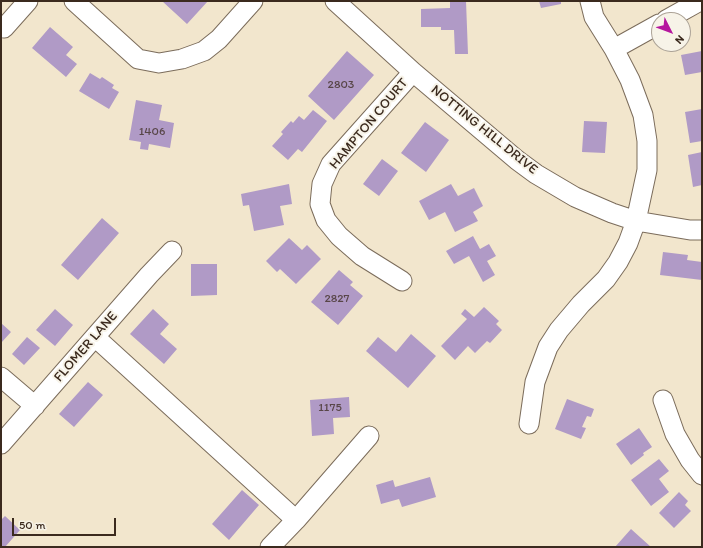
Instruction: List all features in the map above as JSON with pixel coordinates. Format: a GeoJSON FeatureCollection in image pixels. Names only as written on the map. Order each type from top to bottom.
{"type":"FeatureCollection","features":[{"type":"Feature","properties":{"kind":"street"},"geometry":{"type":"LineString","coordinates":[[4,28],[28,1]]}},
{"type":"Feature","properties":{"kind":"street"},"geometry":{"type":"LineString","coordinates":[[74,1],[138,59],[159,63],[182,60],[204,51],[219,39],[253,1]]}},
{"type":"Feature","properties":{"kind":"street","name":"NOTTING HILL DRIVE"},"geometry":{"type":"LineString","coordinates":[[335,1],[413,72],[517,160],[536,174],[575,197],[612,213],[636,220],[690,230],[702,230]]}},
{"type":"Feature","properties":{"kind":"street"},"geometry":{"type":"LineString","coordinates":[[529,424],[535,382],[548,347],[559,330],[581,304],[606,279],[618,262],[628,243],[636,220],[647,170],[648,141],[643,115],[630,80],[614,49],[594,17],[590,1]]}},
{"type":"Feature","properties":{"kind":"street"},"geometry":{"type":"LineString","coordinates":[[680,12],[700,1]]}},
{"type":"Feature","properties":{"kind":"street"},"geometry":{"type":"LineString","coordinates":[[614,49],[651,28]]}},
{"type":"Feature","properties":{"kind":"street","name":"HAMPTON COURT"},"geometry":{"type":"LineString","coordinates":[[402,281],[362,256],[339,236],[326,220],[320,204],[322,184],[331,164],[413,72]]}},
{"type":"Feature","properties":{"kind":"street","name":"FLOMER LANE"},"geometry":{"type":"LineString","coordinates":[[1,444],[149,275],[172,251]]}},
{"type":"Feature","properties":{"kind":"street"},"geometry":{"type":"LineString","coordinates":[[95,337],[296,520]]}},
{"type":"Feature","properties":{"kind":"street"},"geometry":{"type":"LineString","coordinates":[[1,377],[35,406]]}},
{"type":"Feature","properties":{"kind":"street"},"geometry":{"type":"LineString","coordinates":[[664,400],[675,434],[690,460],[702,475]]}},
{"type":"Feature","properties":{"kind":"street"},"geometry":{"type":"LineString","coordinates":[[270,547],[296,520],[368,436]]}},
{"type":"Feature","properties":{"kind":"building"},"geometry":{"type":"Polygon","coordinates":[[[162,1],[208,1],[187,24],[162,1]]]}},
{"type":"Feature","properties":{"kind":"building"},"geometry":{"type":"Polygon","coordinates":[[[466,1],[468,54],[455,54],[454,30],[441,30],[441,27],[421,27],[421,9],[450,8],[450,2],[466,1]]]}},
{"type":"Feature","properties":{"kind":"building"},"geometry":{"type":"Polygon","coordinates":[[[539,1],[561,1],[561,4],[541,8],[539,1]]]}},
{"type":"Feature","properties":{"kind":"building"},"geometry":{"type":"Polygon","coordinates":[[[50,27],[73,47],[66,55],[77,64],[66,77],[32,48],[50,27]]]}},
{"type":"Feature","properties":{"kind":"building"},"geometry":{"type":"Polygon","coordinates":[[[347,51],[374,75],[334,120],[308,96],[347,51]]]}},
{"type":"Feature","properties":{"kind":"building"},"geometry":{"type":"Polygon","coordinates":[[[702,51],[702,72],[685,75],[681,55],[702,51]]]}},
{"type":"Feature","properties":{"kind":"building"},"geometry":{"type":"Polygon","coordinates":[[[90,73],[100,79],[102,77],[114,85],[112,88],[119,92],[109,109],[79,91],[90,73]]]}},
{"type":"Feature","properties":{"kind":"building"},"geometry":{"type":"Polygon","coordinates":[[[136,100],[162,105],[159,120],[174,123],[170,148],[149,144],[148,150],[140,149],[141,142],[129,140],[136,100]]]}},
{"type":"Feature","properties":{"kind":"building"},"geometry":{"type":"Polygon","coordinates":[[[702,109],[702,141],[690,143],[685,112],[702,109]]]}},
{"type":"Feature","properties":{"kind":"building"},"geometry":{"type":"Polygon","coordinates":[[[313,110],[327,121],[302,152],[298,149],[288,160],[272,146],[283,134],[281,132],[291,121],[293,123],[299,116],[304,120],[313,110]]]}},
{"type":"Feature","properties":{"kind":"building"},"geometry":{"type":"Polygon","coordinates":[[[584,121],[607,122],[605,153],[582,152],[584,121]]]}},
{"type":"Feature","properties":{"kind":"building"},"geometry":{"type":"Polygon","coordinates":[[[425,122],[449,140],[426,172],[401,153],[425,122]]]}},
{"type":"Feature","properties":{"kind":"building"},"geometry":{"type":"Polygon","coordinates":[[[702,152],[702,185],[693,187],[688,155],[702,152]]]}},
{"type":"Feature","properties":{"kind":"building"},"geometry":{"type":"Polygon","coordinates":[[[382,159],[398,171],[379,196],[363,184],[382,159]]]}},
{"type":"Feature","properties":{"kind":"building"},"geometry":{"type":"Polygon","coordinates":[[[289,184],[292,204],[280,206],[284,225],[254,231],[249,205],[243,206],[241,194],[289,184]]]}},
{"type":"Feature","properties":{"kind":"building"},"geometry":{"type":"Polygon","coordinates":[[[451,184],[458,196],[474,188],[483,206],[473,212],[478,221],[455,232],[445,212],[429,220],[419,201],[451,184]]]}},
{"type":"Feature","properties":{"kind":"building"},"geometry":{"type":"Polygon","coordinates":[[[102,218],[119,233],[78,280],[61,265],[102,218]]]}},
{"type":"Feature","properties":{"kind":"building"},"geometry":{"type":"Polygon","coordinates":[[[473,236],[480,249],[489,244],[496,256],[487,261],[495,275],[483,282],[469,256],[454,264],[446,251],[473,236]]]}},
{"type":"Feature","properties":{"kind":"building"},"geometry":{"type":"Polygon","coordinates":[[[289,238],[302,250],[307,245],[321,259],[296,284],[280,269],[277,272],[266,261],[289,238]]]}},
{"type":"Feature","properties":{"kind":"building"},"geometry":{"type":"Polygon","coordinates":[[[663,252],[688,255],[687,260],[702,262],[702,280],[660,275],[663,252]]]}},
{"type":"Feature","properties":{"kind":"building"},"geometry":{"type":"Polygon","coordinates":[[[191,264],[217,264],[217,295],[191,296],[191,264]]]}},
{"type":"Feature","properties":{"kind":"building"},"geometry":{"type":"Polygon","coordinates":[[[339,270],[353,282],[350,285],[363,296],[338,325],[311,302],[339,270]]]}},
{"type":"Feature","properties":{"kind":"building"},"geometry":{"type":"Polygon","coordinates":[[[484,307],[499,321],[496,324],[502,330],[490,343],[487,341],[475,353],[468,346],[455,360],[441,346],[467,319],[461,314],[465,309],[474,317],[484,307]]]}},
{"type":"Feature","properties":{"kind":"building"},"geometry":{"type":"Polygon","coordinates":[[[55,309],[73,325],[55,346],[36,330],[55,309]]]}},
{"type":"Feature","properties":{"kind":"building"},"geometry":{"type":"Polygon","coordinates":[[[153,309],[169,324],[160,334],[177,349],[164,364],[130,334],[153,309]]]}},
{"type":"Feature","properties":{"kind":"building"},"geometry":{"type":"Polygon","coordinates":[[[1,323],[11,332],[1,343],[1,323]]]}},
{"type":"Feature","properties":{"kind":"building"},"geometry":{"type":"Polygon","coordinates":[[[411,334],[436,356],[408,388],[366,351],[378,337],[396,352],[411,334]]]}},
{"type":"Feature","properties":{"kind":"building"},"geometry":{"type":"Polygon","coordinates":[[[27,337],[40,348],[24,365],[12,354],[27,337]]]}},
{"type":"Feature","properties":{"kind":"building"},"geometry":{"type":"Polygon","coordinates":[[[88,382],[103,395],[74,427],[59,414],[88,382]]]}},
{"type":"Feature","properties":{"kind":"building"},"geometry":{"type":"Polygon","coordinates":[[[349,397],[350,417],[333,418],[334,434],[312,436],[310,400],[349,397]]]}},
{"type":"Feature","properties":{"kind":"building"},"geometry":{"type":"Polygon","coordinates":[[[567,399],[594,409],[591,417],[587,416],[582,427],[586,428],[581,439],[555,429],[567,399]]]}},
{"type":"Feature","properties":{"kind":"building"},"geometry":{"type":"Polygon","coordinates":[[[639,428],[652,447],[643,453],[644,455],[631,465],[616,444],[639,428]]]}},
{"type":"Feature","properties":{"kind":"building"},"geometry":{"type":"Polygon","coordinates":[[[659,459],[669,471],[659,479],[669,492],[651,506],[631,480],[659,459]]]}},
{"type":"Feature","properties":{"kind":"building"},"geometry":{"type":"Polygon","coordinates":[[[430,477],[436,497],[402,507],[399,499],[381,504],[376,485],[393,480],[395,487],[430,477]]]}},
{"type":"Feature","properties":{"kind":"building"},"geometry":{"type":"Polygon","coordinates":[[[242,490],[259,505],[229,540],[212,524],[242,490]]]}},
{"type":"Feature","properties":{"kind":"building"},"geometry":{"type":"Polygon","coordinates":[[[679,492],[688,501],[685,505],[691,511],[674,528],[659,513],[679,492]]]}},
{"type":"Feature","properties":{"kind":"building"},"geometry":{"type":"Polygon","coordinates":[[[5,516],[20,530],[5,547],[1,547],[1,520],[5,516]]]}},
{"type":"Feature","properties":{"kind":"building"},"geometry":{"type":"Polygon","coordinates":[[[631,529],[651,547],[615,547],[631,529]]]}}]}
